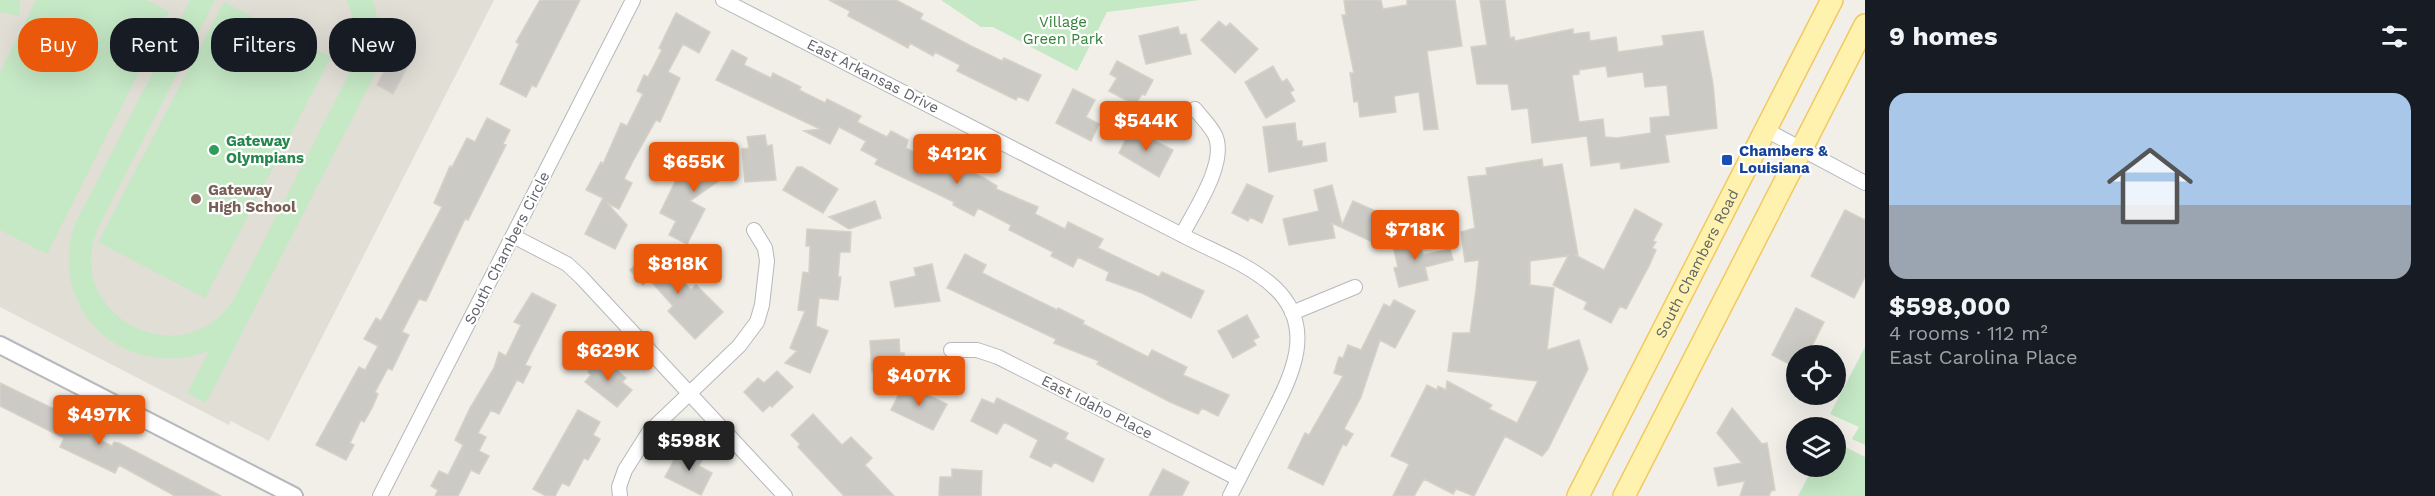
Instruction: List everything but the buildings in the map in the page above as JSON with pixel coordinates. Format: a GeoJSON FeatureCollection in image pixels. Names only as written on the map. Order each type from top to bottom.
{"type":"FeatureCollection","features":[{"type":"Feature","properties":{"kind":"main road","name":"South Chambers Road"},"geometry":{"type":"LineString","coordinates":[[1578,496],[1832,0]]}},
{"type":"Feature","properties":{"kind":"main road"},"geometry":{"type":"LineString","coordinates":[[1624,496],[1865,26]]}},
{"type":"Feature","properties":{"kind":"street","name":"South Chambers Circle"},"geometry":{"type":"LineString","coordinates":[[380,496],[633,0]]}},
{"type":"Feature","properties":{"kind":"street","name":"East Arkansas Drive"},"geometry":{"type":"LineString","coordinates":[[723,0],[1182,235],[1267,281],[1281,294],[1292,313],[1298,340],[1294,368],[1230,496]]}},
{"type":"Feature","properties":{"kind":"street"},"geometry":{"type":"LineString","coordinates":[[1182,235],[1211,177],[1218,154],[1214,134],[1195,109]]}},
{"type":"Feature","properties":{"kind":"street"},"geometry":{"type":"LineString","coordinates":[[1766,130],[1865,183]]}},
{"type":"Feature","properties":{"kind":"street"},"geometry":{"type":"LineString","coordinates":[[620,496],[619,487],[622,475],[649,432],[743,342],[759,316],[767,257],[754,230]]}},
{"type":"Feature","properties":{"kind":"street"},"geometry":{"type":"LineString","coordinates":[[513,236],[572,269],[785,496]]}},
{"type":"Feature","properties":{"kind":"street"},"geometry":{"type":"LineString","coordinates":[[1292,313],[1354,287]]}},
{"type":"Feature","properties":{"kind":"street"},"geometry":{"type":"LineString","coordinates":[[0,345],[294,496]]}},
{"type":"Feature","properties":{"kind":"street","name":"East Idaho Place"},"geometry":{"type":"LineString","coordinates":[[951,350],[977,350],[998,357],[1239,479]]}},
{"type":"Feature","properties":{"kind":"shaded area","name":"Gateway High School"},"geometry":{"type":"Polygon","coordinates":[[[0,0],[494,0],[269,441],[231,421],[229,425],[0,307],[0,0]]]}},
{"type":"Feature","properties":{"kind":"green space"},"geometry":{"type":"Polygon","coordinates":[[[0,0],[20,0],[19,16],[0,12],[0,0]]]}},
{"type":"Feature","properties":{"kind":"green space"},"geometry":{"type":"Polygon","coordinates":[[[36,0],[147,0],[169,12],[166,18],[110,18],[110,72],[139,72],[47,254],[0,230],[0,72],[18,36],[18,72],[98,72],[98,18],[27,18],[36,0]]]}},
{"type":"Feature","properties":{"kind":"green space"},"geometry":{"type":"Polygon","coordinates":[[[190,0],[215,0],[199,31],[199,18],[181,18],[190,0]]]}},
{"type":"Feature","properties":{"kind":"green space"},"geometry":{"type":"Polygon","coordinates":[[[347,0],[372,0],[378,18],[353,18],[347,0]]]}},
{"type":"Feature","properties":{"kind":"green space","name":"Village Green Park"},"geometry":{"type":"Polygon","coordinates":[[[941,0],[1200,0],[1107,12],[1077,71],[993,27],[981,27],[941,0]]]}},
{"type":"Feature","properties":{"kind":"green space","name":"Gateway Olympians"},"geometry":{"type":"Polygon","coordinates":[[[224,2],[255,18],[216,18],[224,2]]]}},
{"type":"Feature","properties":{"kind":"green space","name":"Gateway Olympians"},"geometry":{"type":"Polygon","coordinates":[[[211,27],[211,72],[317,72],[317,50],[329,56],[329,61],[205,298],[98,242],[187,72],[199,72],[199,50],[211,27]]]}},
{"type":"Feature","properties":{"kind":"green space"},"geometry":{"type":"Polygon","coordinates":[[[153,72],[178,72],[99,226],[91,258],[96,286],[111,309],[133,326],[159,335],[187,334],[213,322],[235,297],[350,72],[374,72],[206,403],[187,393],[209,351],[178,358],[149,356],[122,347],[100,332],[83,311],[72,285],[69,256],[75,224],[153,72]]]}},
{"type":"Feature","properties":{"kind":"green space"},"geometry":{"type":"Polygon","coordinates":[[[1865,347],[1865,445],[1852,439],[1859,427],[1846,421],[1846,417],[1830,414],[1835,405],[1846,405],[1846,383],[1865,347]]]}},
{"type":"Feature","properties":{"kind":"green space"},"geometry":{"type":"Polygon","coordinates":[[[1846,447],[1865,457],[1865,496],[1798,496],[1808,477],[1846,477],[1846,447]]]}},
{"type":"Feature","properties":{"kind":"place","name":"Gateway Olympians"},"geometry":{"type":"Point","coordinates":[214,150]}},
{"type":"Feature","properties":{"kind":"place","name":"Chambers & Louisiana"},"geometry":{"type":"Point","coordinates":[1727,160]}},
{"type":"Feature","properties":{"kind":"place","name":"Gateway High School"},"geometry":{"type":"Point","coordinates":[196,199]}}]}
